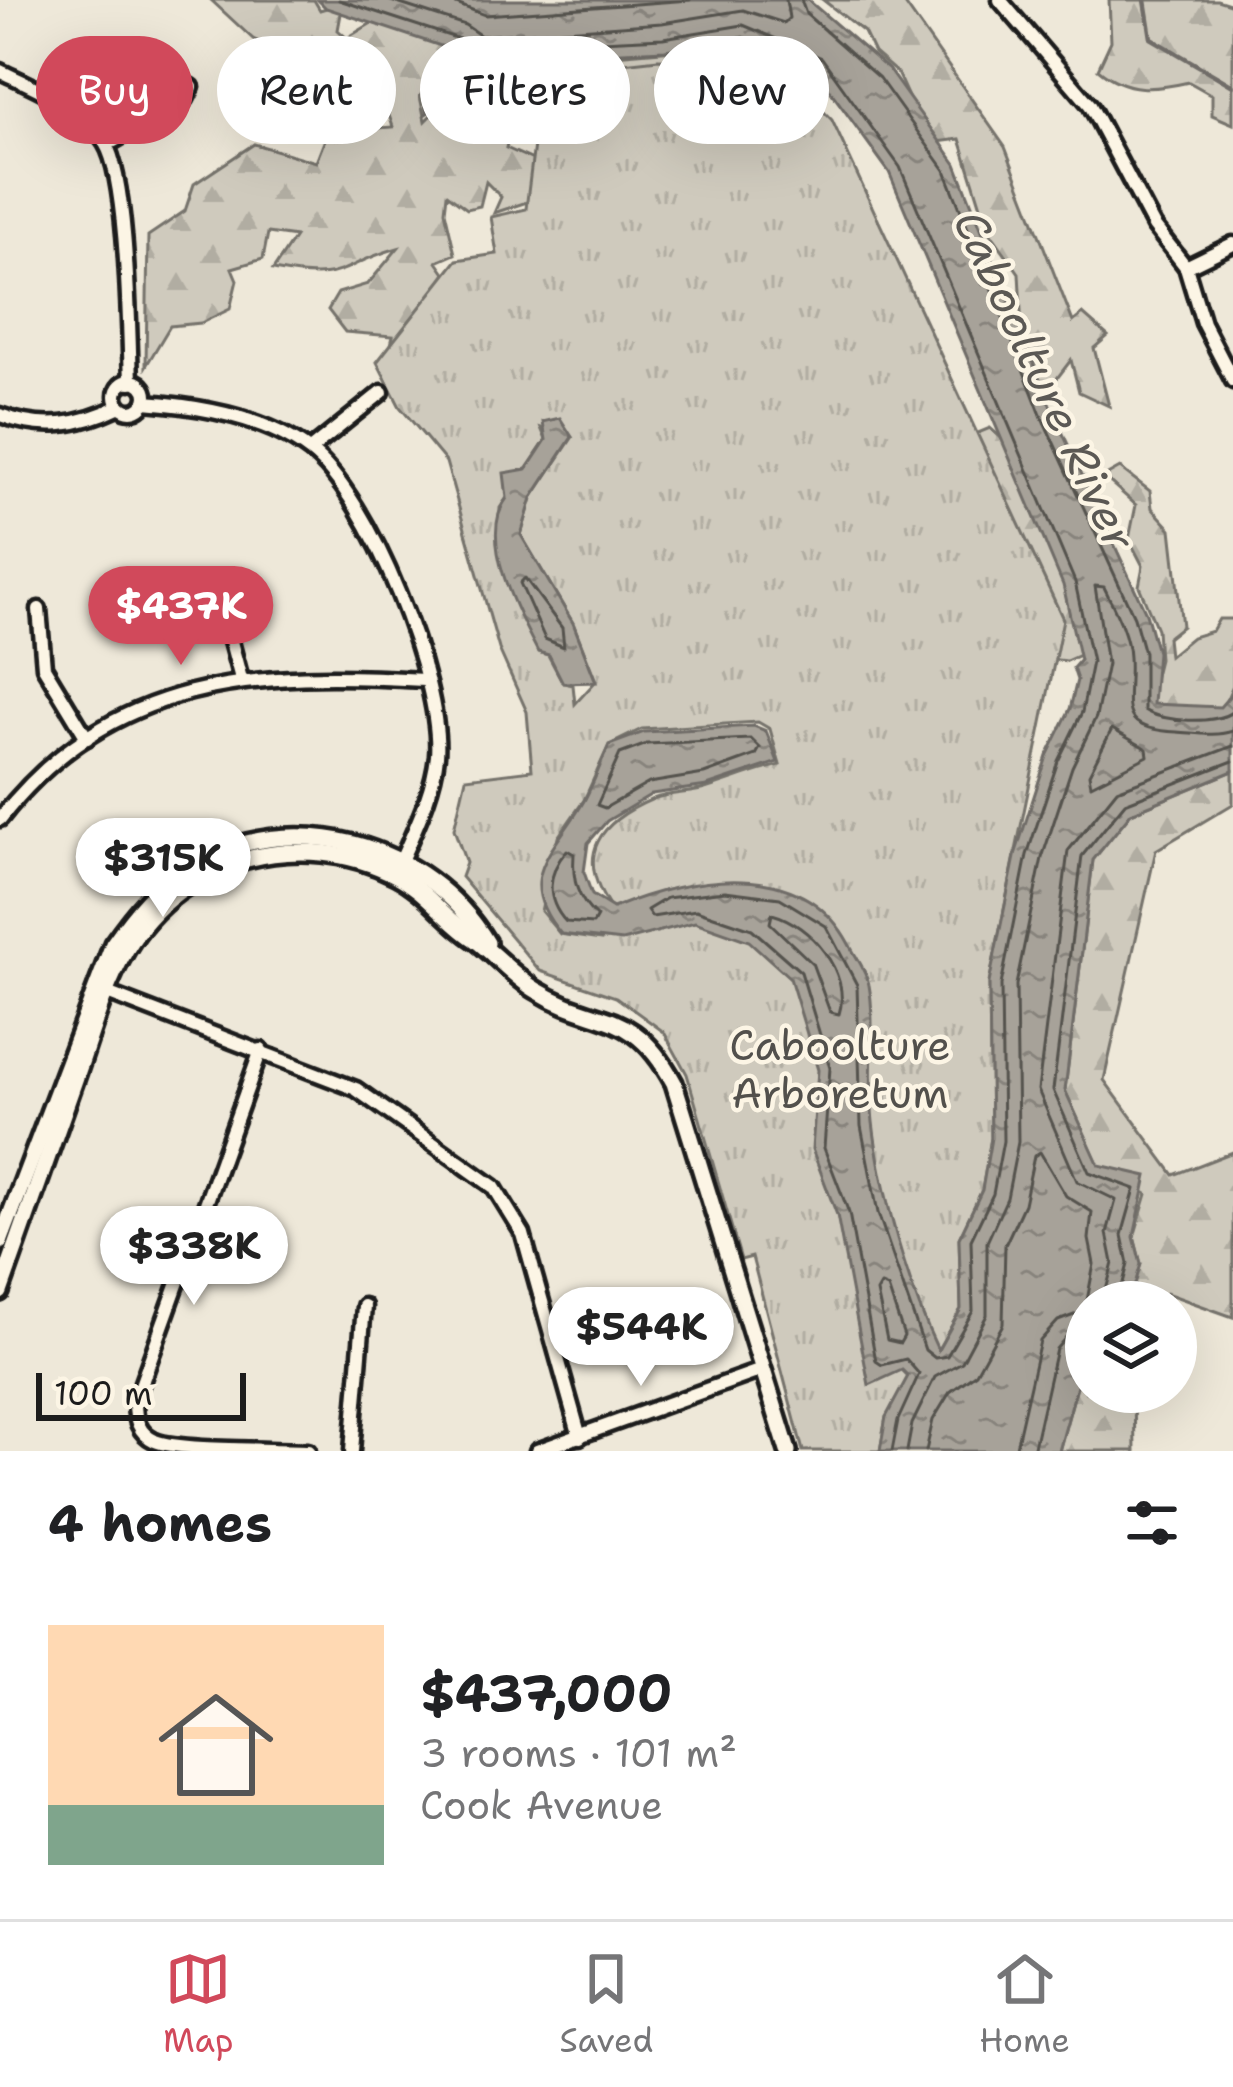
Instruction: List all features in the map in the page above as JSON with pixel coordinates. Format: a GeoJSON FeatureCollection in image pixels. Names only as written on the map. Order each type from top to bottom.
{"type":"FeatureCollection","features":[{"type":"Feature","properties":{"kind":"street"},"geometry":{"type":"LineString","coordinates":[[1000,0],[1090,104],[1154,226],[1186,267],[1197,307],[1233,381]]}},
{"type":"Feature","properties":{"kind":"street"},"geometry":{"type":"LineString","coordinates":[[0,71],[61,99],[107,145],[123,228],[131,382]]}},
{"type":"Feature","properties":{"kind":"street"},"geometry":{"type":"LineString","coordinates":[[1186,267],[1233,244]]}},
{"type":"Feature","properties":{"kind":"street"},"geometry":{"type":"LineString","coordinates":[[0,415],[44,428],[86,420],[120,406],[136,411],[145,402],[144,388],[131,382]]}},
{"type":"Feature","properties":{"kind":"street"},"geometry":{"type":"LineString","coordinates":[[120,406],[117,392],[131,382]]}},
{"type":"Feature","properties":{"kind":"street"},"geometry":{"type":"LineString","coordinates":[[310,450],[382,392]]}},
{"type":"Feature","properties":{"kind":"street"},"geometry":{"type":"LineString","coordinates":[[145,402],[237,416],[310,450],[376,535],[436,723],[432,784],[398,867]]}},
{"type":"Feature","properties":{"kind":"street"},"geometry":{"type":"LineString","coordinates":[[218,590],[241,679]]}},
{"type":"Feature","properties":{"kind":"street"},"geometry":{"type":"LineString","coordinates":[[39,609],[44,667],[87,737]]}},
{"type":"Feature","properties":{"kind":"street"},"geometry":{"type":"LineString","coordinates":[[0,819],[44,770],[87,737],[161,700],[241,679],[300,673],[424,680]]}},
{"type":"Feature","properties":{"kind":"street"},"geometry":{"type":"LineString","coordinates":[[0,1241],[100,990],[125,951],[178,891],[223,866],[301,851],[398,867],[536,990],[618,1021],[663,1062],[674,1083],[759,1371],[788,1451]]}},
{"type":"Feature","properties":{"kind":"street"},"geometry":{"type":"LineString","coordinates":[[100,990],[356,1090],[494,1187],[512,1209],[580,1437]]}},
{"type":"Feature","properties":{"kind":"street"},"geometry":{"type":"LineString","coordinates":[[0,1292],[100,990]]}},
{"type":"Feature","properties":{"kind":"street"},"geometry":{"type":"LineString","coordinates":[[261,1050],[135,1402],[135,1416],[140,1428],[160,1444],[308,1451]]}},
{"type":"Feature","properties":{"kind":"street"},"geometry":{"type":"LineString","coordinates":[[352,1451],[364,1306]]}},
{"type":"Feature","properties":{"kind":"street"},"geometry":{"type":"LineString","coordinates":[[537,1451],[759,1371]]}},
{"type":"Feature","properties":{"kind":"green space"},"geometry":{"type":"Polygon","coordinates":[[[211,0],[314,0],[320,10],[343,3],[338,30],[345,36],[250,36],[211,0]]]}},
{"type":"Feature","properties":{"kind":"green space"},"geometry":{"type":"Polygon","coordinates":[[[823,0],[902,0],[1005,147],[1073,322],[1083,314],[1108,336],[1094,348],[1109,406],[1079,392],[1071,360],[1055,381],[1037,379],[1023,349],[1019,273],[988,229],[960,139],[929,143],[897,73],[874,53],[864,32],[823,0]]]}},
{"type":"Feature","properties":{"kind":"green space"},"geometry":{"type":"Polygon","coordinates":[[[1109,0],[1217,0],[1233,5],[1233,124],[1212,115],[1212,95],[1189,82],[1141,88],[1098,69],[1111,41],[1109,0]]]}},
{"type":"Feature","properties":{"kind":"green space"},"geometry":{"type":"Polygon","coordinates":[[[380,18],[433,36],[420,36],[420,144],[507,144],[506,148],[551,168],[539,198],[494,213],[501,197],[486,182],[480,206],[467,209],[447,194],[445,211],[455,254],[437,262],[453,285],[387,362],[393,336],[345,332],[328,310],[338,293],[368,284],[398,248],[329,274],[297,274],[273,270],[295,237],[268,233],[263,259],[232,268],[237,280],[230,309],[201,323],[170,326],[146,366],[148,236],[185,211],[194,184],[254,144],[316,162],[323,144],[396,144],[396,36],[350,36],[380,18]]]}},
{"type":"Feature","properties":{"kind":"green space"},"geometry":{"type":"Polygon","coordinates":[[[654,52],[654,81],[630,81],[630,54],[654,52]]]}},
{"type":"Feature","properties":{"kind":"green space","name":"Caboolture Arboretum"},"geometry":{"type":"Polygon","coordinates":[[[654,59],[654,144],[829,144],[829,117],[1063,619],[989,984],[991,1138],[982,1190],[959,1238],[961,1309],[937,1351],[886,1417],[880,1451],[803,1451],[752,1257],[741,1260],[687,1074],[664,1032],[616,997],[540,971],[461,877],[466,863],[454,829],[466,778],[532,770],[527,712],[499,649],[446,462],[400,407],[377,362],[457,260],[497,254],[491,217],[526,209],[534,144],[630,144],[630,62],[654,59]],[[541,428],[546,440],[500,508],[499,545],[538,652],[548,655],[563,683],[573,685],[575,704],[596,681],[573,623],[521,535],[532,498],[572,438],[541,428]],[[758,722],[642,729],[609,745],[584,800],[558,837],[541,911],[560,934],[601,940],[609,906],[594,871],[594,855],[606,829],[634,808],[660,797],[701,790],[780,765],[770,729],[758,722]]]}},
{"type":"Feature","properties":{"kind":"green space"},"geometry":{"type":"Polygon","coordinates":[[[990,428],[1006,442],[1080,607],[1086,652],[1066,661],[1033,657],[961,440],[990,428]]]}},
{"type":"Feature","properties":{"kind":"green space"},"geometry":{"type":"Polygon","coordinates":[[[1120,468],[1150,491],[1152,508],[1171,529],[1182,626],[1167,638],[1169,656],[1192,637],[1212,631],[1219,619],[1233,619],[1233,685],[1220,714],[1146,712],[1159,659],[1157,629],[1139,586],[1143,566],[1129,539],[1136,505],[1104,477],[1120,468]]]}},
{"type":"Feature","properties":{"kind":"green space"},"geometry":{"type":"Polygon","coordinates":[[[1233,771],[1233,804],[1156,850],[1104,1080],[1174,1175],[1233,1152],[1233,1317],[1197,1304],[1197,1281],[1135,1281],[1141,1264],[1134,1237],[1147,1194],[1099,1166],[1065,1090],[1093,860],[1131,813],[1233,771]]]}},
{"type":"Feature","properties":{"kind":"green space"},"geometry":{"type":"Polygon","coordinates":[[[1069,1413],[1134,1413],[1135,1451],[1059,1451],[1069,1413]]]}},
{"type":"Feature","properties":{"kind":"water","name":"Caboolture River"},"geometry":{"type":"Polygon","coordinates":[[[318,0],[808,0],[888,69],[956,164],[1052,410],[1146,613],[1157,652],[1153,704],[1220,707],[1233,692],[1233,771],[1131,813],[1093,860],[1065,1090],[1099,1165],[1147,1176],[1134,1237],[1141,1264],[1136,1281],[1065,1281],[1065,1413],[1069,1413],[1059,1451],[880,1451],[886,1417],[908,1376],[902,1370],[869,1385],[837,1215],[812,1149],[818,1070],[790,978],[749,941],[695,922],[622,941],[561,934],[540,896],[544,864],[585,799],[609,745],[644,732],[754,726],[766,731],[778,762],[707,786],[652,794],[607,821],[588,843],[584,872],[592,895],[613,908],[676,888],[742,881],[774,885],[803,896],[829,916],[868,980],[872,1105],[882,1178],[906,1269],[938,1350],[961,1309],[959,1238],[982,1190],[991,1138],[989,983],[1016,852],[1047,756],[1070,709],[1077,680],[1073,668],[1080,660],[1063,585],[889,172],[829,89],[829,36],[654,36],[654,51],[630,52],[630,36],[420,39],[326,8],[318,0]]]}},
{"type":"Feature","properties":{"kind":"water"},"geometry":{"type":"Polygon","coordinates":[[[560,418],[572,437],[532,498],[521,535],[573,623],[596,682],[563,683],[549,655],[538,652],[511,597],[498,554],[499,515],[507,498],[504,473],[527,469],[546,440],[543,422],[560,418]]]}},
{"type":"Feature","properties":{"kind":"waterway"},"geometry":{"type":"LineString","coordinates":[[1145,0],[1151,38],[1233,86]]}}]}
